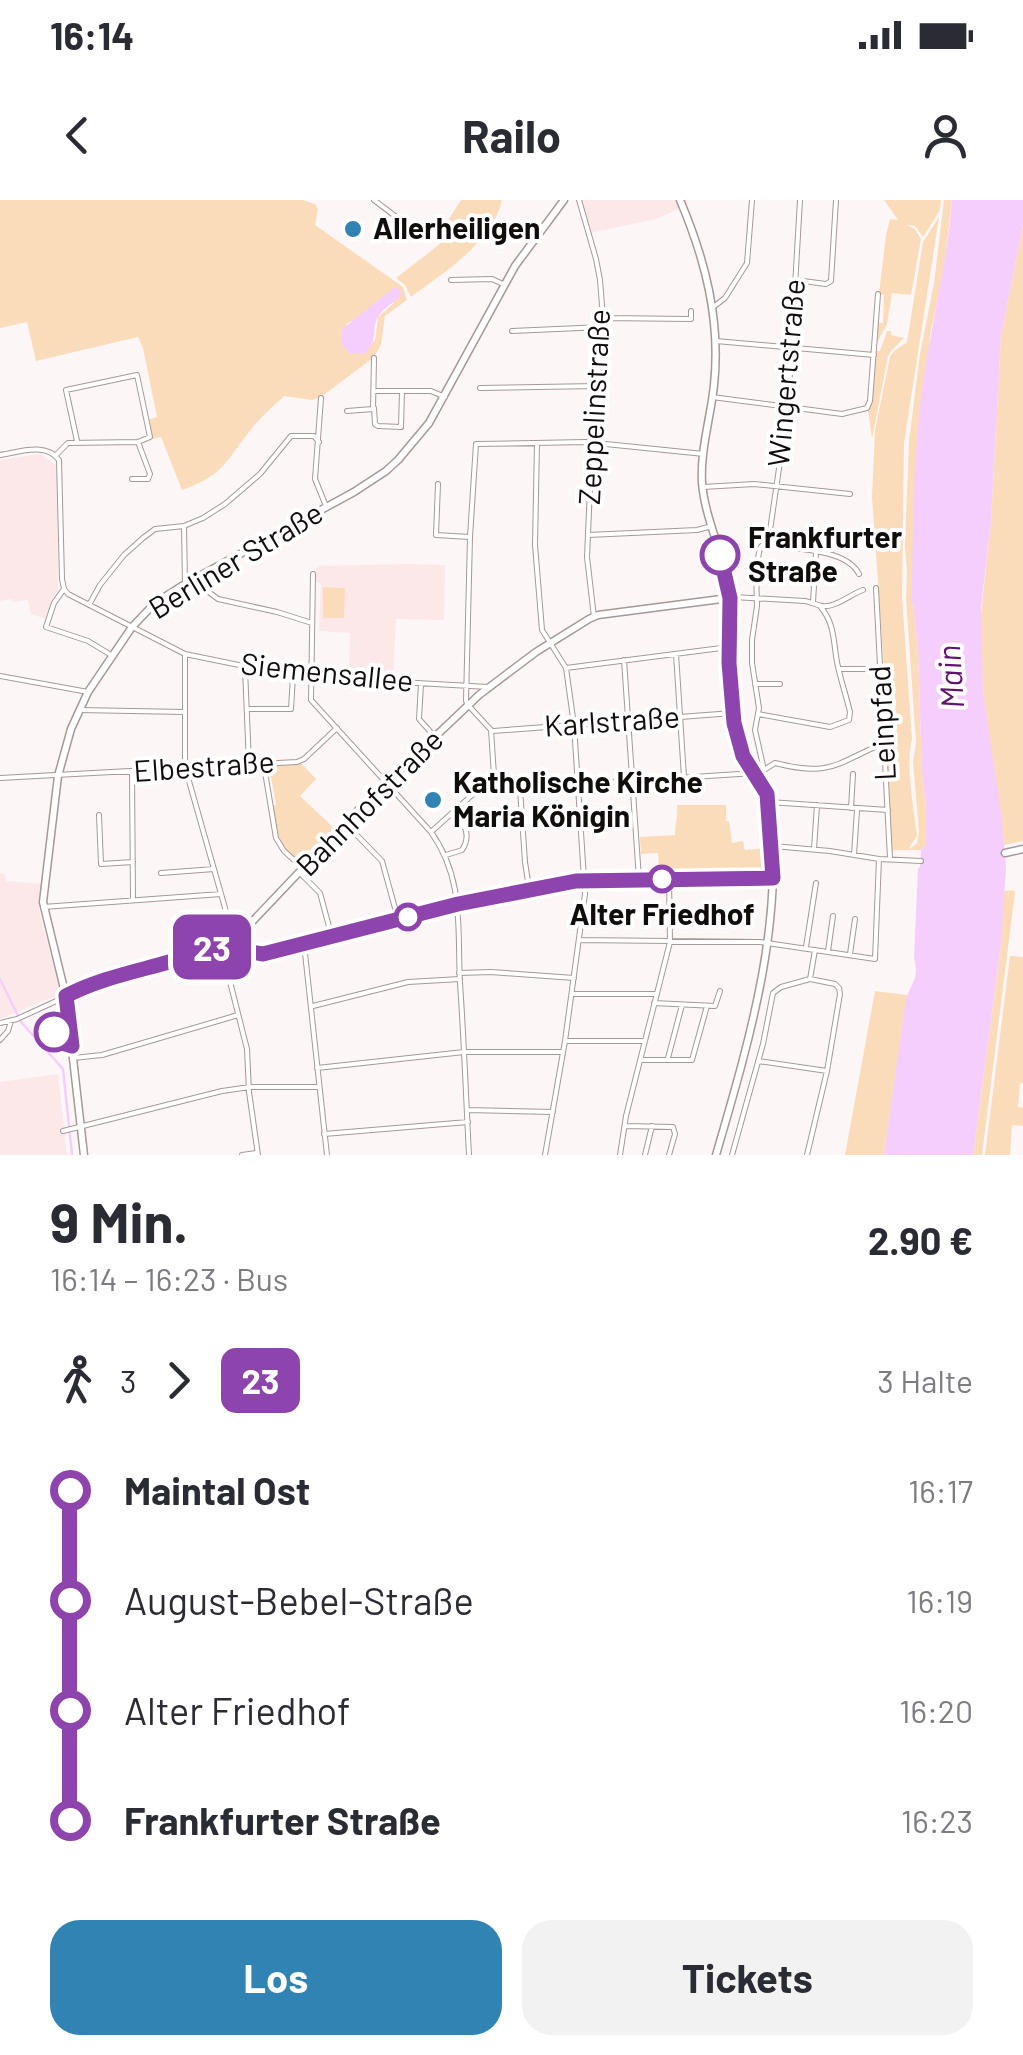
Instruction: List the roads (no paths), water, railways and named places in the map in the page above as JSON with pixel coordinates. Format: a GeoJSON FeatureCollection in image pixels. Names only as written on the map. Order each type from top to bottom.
{"type":"FeatureCollection","features":[{"type":"Feature","properties":{"kind":"street"},"geometry":{"type":"LineString","coordinates":[[374,200],[400,219]]}},
{"type":"Feature","properties":{"kind":"street","name":"Berliner Straße"},"geometry":{"type":"LineString","coordinates":[[84,1155],[66,996],[43,906],[58,776],[88,692],[132,627],[155,603],[386,471],[416,440],[505,284],[564,200]]}},
{"type":"Feature","properties":{"kind":"street","name":"Zeppelinstraße"},"geometry":{"type":"LineString","coordinates":[[579,200],[598,270],[603,318],[586,557],[594,617]]}},
{"type":"Feature","properties":{"kind":"street"},"geometry":{"type":"LineString","coordinates":[[680,200],[703,261],[716,342],[703,487],[730,598],[733,714],[739,746],[759,773]]}},
{"type":"Feature","properties":{"kind":"street"},"geometry":{"type":"LineString","coordinates":[[712,308],[725,298],[747,263],[752,200]]}},
{"type":"Feature","properties":{"kind":"street","name":"Wingertstraße"},"geometry":{"type":"LineString","coordinates":[[757,598],[756,568],[760,548],[769,537],[788,406],[800,200]]}},
{"type":"Feature","properties":{"kind":"street"},"geometry":{"type":"LineString","coordinates":[[796,280],[826,284],[830,281],[836,200]]}},
{"type":"Feature","properties":{"kind":"street"},"geometry":{"type":"LineString","coordinates":[[451,280],[492,279],[505,284]]}},
{"type":"Feature","properties":{"kind":"street"},"geometry":{"type":"LineString","coordinates":[[712,397],[842,414],[866,409],[870,401],[878,294]]}},
{"type":"Feature","properties":{"kind":"street"},"geometry":{"type":"LineString","coordinates":[[603,318],[691,318],[691,311]]}},
{"type":"Feature","properties":{"kind":"street"},"geometry":{"type":"LineString","coordinates":[[512,330],[602,327]]}},
{"type":"Feature","properties":{"kind":"street"},"geometry":{"type":"LineString","coordinates":[[716,342],[874,355]]}},
{"type":"Feature","properties":{"kind":"street"},"geometry":{"type":"LineString","coordinates":[[374,358],[375,424],[401,426],[402,391]]}},
{"type":"Feature","properties":{"kind":"street"},"geometry":{"type":"LineString","coordinates":[[56,454],[65,444],[138,442],[150,437],[138,374],[66,390],[77,442]]}},
{"type":"Feature","properties":{"kind":"street"},"geometry":{"type":"LineString","coordinates":[[480,388],[598,386]]}},
{"type":"Feature","properties":{"kind":"street"},"geometry":{"type":"LineString","coordinates":[[375,392],[432,391],[444,396]]}},
{"type":"Feature","properties":{"kind":"street"},"geometry":{"type":"LineString","coordinates":[[322,398],[315,479],[327,506]]}},
{"type":"Feature","properties":{"kind":"street"},"geometry":{"type":"LineString","coordinates":[[347,412],[374,408]]}},
{"type":"Feature","properties":{"kind":"street"},"geometry":{"type":"LineString","coordinates":[[90,605],[100,585],[124,556],[155,529],[184,526],[214,511],[260,474],[289,437],[314,436],[318,442]]}},
{"type":"Feature","properties":{"kind":"street"},"geometry":{"type":"LineString","coordinates":[[132,479],[148,479],[150,474],[138,442]]}},
{"type":"Feature","properties":{"kind":"street"},"geometry":{"type":"LineString","coordinates":[[495,790],[491,731],[468,706],[470,537],[476,444],[592,442],[704,454]]}},
{"type":"Feature","properties":{"kind":"street"},"geometry":{"type":"LineString","coordinates":[[536,443],[535,545],[542,630],[566,668],[586,880],[545,1155]]}},
{"type":"Feature","properties":{"kind":"street"},"geometry":{"type":"LineString","coordinates":[[0,455],[41,450],[56,454],[64,590],[54,604],[46,628],[88,641],[112,655]]}},
{"type":"Feature","properties":{"kind":"street"},"geometry":{"type":"LineString","coordinates":[[438,484],[436,535],[470,537]]}},
{"type":"Feature","properties":{"kind":"street"},"geometry":{"type":"LineString","coordinates":[[703,487],[752,484],[850,494]]}},
{"type":"Feature","properties":{"kind":"street"},"geometry":{"type":"LineString","coordinates":[[184,526],[185,584]]}},
{"type":"Feature","properties":{"kind":"street"},"geometry":{"type":"LineString","coordinates":[[588,535],[713,526]]}},
{"type":"Feature","properties":{"kind":"street"},"geometry":{"type":"LineString","coordinates":[[765,545],[850,561],[859,574]]}},
{"type":"Feature","properties":{"kind":"street"},"geometry":{"type":"LineString","coordinates":[[813,602],[816,552]]}},
{"type":"Feature","properties":{"kind":"street"},"geometry":{"type":"LineString","coordinates":[[313,574],[312,702],[431,832],[446,855],[458,904],[470,1155]]}},
{"type":"Feature","properties":{"kind":"street"},"geometry":{"type":"LineString","coordinates":[[200,575],[218,600],[312,623]]}},
{"type":"Feature","properties":{"kind":"street","name":"Leinpfad"},"geometry":{"type":"LineString","coordinates":[[876,588],[890,858]]}},
{"type":"Feature","properties":{"kind":"street","name":"Siemensallee"},"geometry":{"type":"LineString","coordinates":[[64,590],[185,654],[311,678],[488,687]]}},
{"type":"Feature","properties":{"kind":"street"},"geometry":{"type":"LineString","coordinates":[[820,606],[833,605],[863,590]]}},
{"type":"Feature","properties":{"kind":"street"},"geometry":{"type":"LineString","coordinates":[[730,598],[813,602],[829,617],[833,628],[850,718],[830,727],[758,714]]}},
{"type":"Feature","properties":{"kind":"street","name":"Bahnhofstraße"},"geometry":{"type":"LineString","coordinates":[[0,1024],[106,979],[206,949],[231,937],[261,915],[386,782],[488,687],[594,617],[730,598]]}},
{"type":"Feature","properties":{"kind":"street"},"geometry":{"type":"LineString","coordinates":[[716,1155],[768,943],[773,878],[769,802],[759,773],[755,730],[758,714],[752,640],[757,598]]}},
{"type":"Feature","properties":{"kind":"street"},"geometry":{"type":"LineString","coordinates":[[566,668],[729,647]]}},
{"type":"Feature","properties":{"kind":"street"},"geometry":{"type":"LineString","coordinates":[[185,654],[186,767],[231,937],[236,948],[245,952],[260,954],[458,904],[586,880],[773,878]]}},
{"type":"Feature","properties":{"kind":"street"},"geometry":{"type":"LineString","coordinates":[[676,654],[684,777]]}},
{"type":"Feature","properties":{"kind":"street"},"geometry":{"type":"LineString","coordinates":[[624,660],[639,880]]}},
{"type":"Feature","properties":{"kind":"street"},"geometry":{"type":"LineString","coordinates":[[245,666],[250,764]]}},
{"type":"Feature","properties":{"kind":"street"},"geometry":{"type":"LineString","coordinates":[[839,669],[880,669]]}},
{"type":"Feature","properties":{"kind":"street"},"geometry":{"type":"LineString","coordinates":[[0,676],[88,692]]}},
{"type":"Feature","properties":{"kind":"street"},"geometry":{"type":"LineString","coordinates":[[247,709],[291,709],[293,676]]}},
{"type":"Feature","properties":{"kind":"street"},"geometry":{"type":"LineString","coordinates":[[421,684],[419,720],[435,737]]}},
{"type":"Feature","properties":{"kind":"street"},"geometry":{"type":"LineString","coordinates":[[755,684],[780,684]]}},
{"type":"Feature","properties":{"kind":"street"},"geometry":{"type":"LineString","coordinates":[[79,710],[185,712]]}},
{"type":"Feature","properties":{"kind":"street","name":"Karlstraße"},"geometry":{"type":"LineString","coordinates":[[491,731],[733,714]]}},
{"type":"Feature","properties":{"kind":"street","name":"Elbestraße"},"geometry":{"type":"LineString","coordinates":[[0,778],[302,760],[337,728]]}},
{"type":"Feature","properties":{"kind":"street"},"geometry":{"type":"LineString","coordinates":[[431,832],[478,792],[759,773],[774,763],[807,770],[828,768],[884,744]]}},
{"type":"Feature","properties":{"kind":"street"},"geometry":{"type":"LineString","coordinates":[[263,764],[276,838],[320,895],[331,937]]}},
{"type":"Feature","properties":{"kind":"street"},"geometry":{"type":"LineString","coordinates":[[132,772],[133,900]]}},
{"type":"Feature","properties":{"kind":"street"},"geometry":{"type":"LineString","coordinates":[[853,774],[854,855]]}},
{"type":"Feature","properties":{"kind":"street"},"geometry":{"type":"LineString","coordinates":[[520,789],[524,862],[530,890]]}},
{"type":"Feature","properties":{"kind":"street"},"geometry":{"type":"LineString","coordinates":[[769,802],[888,810]]}},
{"type":"Feature","properties":{"kind":"street"},"geometry":{"type":"LineString","coordinates":[[814,849],[817,805]]}},
{"type":"Feature","properties":{"kind":"street"},"geometry":{"type":"LineString","coordinates":[[446,855],[462,850],[466,841],[465,826],[453,811]]}},
{"type":"Feature","properties":{"kind":"street"},"geometry":{"type":"LineString","coordinates":[[99,815],[101,864],[133,862]]}},
{"type":"Feature","properties":{"kind":"street"},"geometry":{"type":"LineString","coordinates":[[345,824],[382,860],[398,920]]}},
{"type":"Feature","properties":{"kind":"street"},"geometry":{"type":"LineString","coordinates":[[772,846],[921,861]]}},
{"type":"Feature","properties":{"kind":"street"},"geometry":{"type":"LineString","coordinates":[[1005,853],[1022,850]]}},
{"type":"Feature","properties":{"kind":"street"},"geometry":{"type":"LineString","coordinates":[[579,940],[768,943],[875,959],[879,859]]}},
{"type":"Feature","properties":{"kind":"street"},"geometry":{"type":"LineString","coordinates":[[161,874],[214,869]]}},
{"type":"Feature","properties":{"kind":"street"},"geometry":{"type":"LineString","coordinates":[[620,1155],[670,942],[669,879]]}},
{"type":"Feature","properties":{"kind":"street"},"geometry":{"type":"LineString","coordinates":[[806,949],[816,882]]}},
{"type":"Feature","properties":{"kind":"street"},"geometry":{"type":"LineString","coordinates":[[43,906],[221,894]]}},
{"type":"Feature","properties":{"kind":"street"},"geometry":{"type":"LineString","coordinates":[[828,952],[833,916]]}},
{"type":"Feature","properties":{"kind":"street"},"geometry":{"type":"LineString","coordinates":[[850,955],[855,919]]}},
{"type":"Feature","properties":{"kind":"street"},"geometry":{"type":"LineString","coordinates":[[304,944],[327,1155]]}},
{"type":"Feature","properties":{"kind":"street"},"geometry":{"type":"LineString","coordinates":[[236,948],[226,962],[247,1049],[258,1154],[242,1155]]}},
{"type":"Feature","properties":{"kind":"street"},"geometry":{"type":"LineString","coordinates":[[810,979],[815,950]]}},
{"type":"Feature","properties":{"kind":"street"},"geometry":{"type":"LineString","coordinates":[[311,1007],[408,982],[491,972],[574,978]]}},
{"type":"Feature","properties":{"kind":"street"},"geometry":{"type":"LineString","coordinates":[[732,1155],[773,993],[810,979],[839,988],[827,1071],[806,1155]]}},
{"type":"Feature","properties":{"kind":"street"},"geometry":{"type":"LineString","coordinates":[[654,1003],[715,1006],[720,991]]}},
{"type":"Feature","properties":{"kind":"street"},"geometry":{"type":"LineString","coordinates":[[572,994],[656,994]]}},
{"type":"Feature","properties":{"kind":"street"},"geometry":{"type":"LineString","coordinates":[[668,1060],[682,1005]]}},
{"type":"Feature","properties":{"kind":"street"},"geometry":{"type":"LineString","coordinates":[[640,1060],[692,1060],[707,1006]]}},
{"type":"Feature","properties":{"kind":"street"},"geometry":{"type":"LineString","coordinates":[[74,1058],[102,1055],[240,1014]]}},
{"type":"Feature","properties":{"kind":"street"},"geometry":{"type":"LineString","coordinates":[[0,1040],[17,1019]]}},
{"type":"Feature","properties":{"kind":"street"},"geometry":{"type":"LineString","coordinates":[[565,1040],[645,1040]]}},
{"type":"Feature","properties":{"kind":"street"},"geometry":{"type":"LineString","coordinates":[[317,1068],[464,1052],[563,1052]]}},
{"type":"Feature","properties":{"kind":"street"},"geometry":{"type":"LineString","coordinates":[[758,1061],[827,1071]]}},
{"type":"Feature","properties":{"kind":"street"},"geometry":{"type":"LineString","coordinates":[[63,1131],[222,1091],[319,1087]]}},
{"type":"Feature","properties":{"kind":"street"},"geometry":{"type":"LineString","coordinates":[[467,1110],[553,1113]]}},
{"type":"Feature","properties":{"kind":"street"},"geometry":{"type":"LineString","coordinates":[[324,1134],[468,1122]]}},
{"type":"Feature","properties":{"kind":"street"},"geometry":{"type":"LineString","coordinates":[[624,1126],[670,1126],[676,1130],[669,1155]]}},
{"type":"Feature","properties":{"kind":"street"},"geometry":{"type":"LineString","coordinates":[[645,1155],[652,1126]]}},
{"type":"Feature","properties":{"kind":"water","name":"Main"},"geometry":{"type":"Polygon","coordinates":[[[952,200],[1023,200],[1023,225],[1001,335],[991,521],[981,609],[983,692],[1006,868],[1001,944],[973,1155],[884,1155],[906,998],[915,978],[918,868],[921,850],[926,845],[918,651],[910,598],[914,493],[922,389],[952,200]]]}},
{"type":"Feature","properties":{"kind":"water"},"geometry":{"type":"Polygon","coordinates":[[[395,287],[402,295],[378,317],[369,349],[364,354],[350,354],[341,343],[342,329],[395,287]]]}},
{"type":"Feature","properties":{"kind":"waterway"},"geometry":{"type":"LineString","coordinates":[[0,979],[21,1022],[63,1069],[72,1155]]}},
{"type":"Feature","properties":{"kind":"place","name":"Allerheiligen"},"geometry":{"type":"Point","coordinates":[353,229]}},
{"type":"Feature","properties":{"kind":"place","name":"Frankfurter Straße"},"geometry":{"type":"Point","coordinates":[720,555]}},
{"type":"Feature","properties":{"kind":"place","name":"Katholische Kirche Maria Königin"},"geometry":{"type":"Point","coordinates":[433,800]}},
{"type":"Feature","properties":{"kind":"place","name":"Alter Friedhof"},"geometry":{"type":"Point","coordinates":[662,879]}}]}
